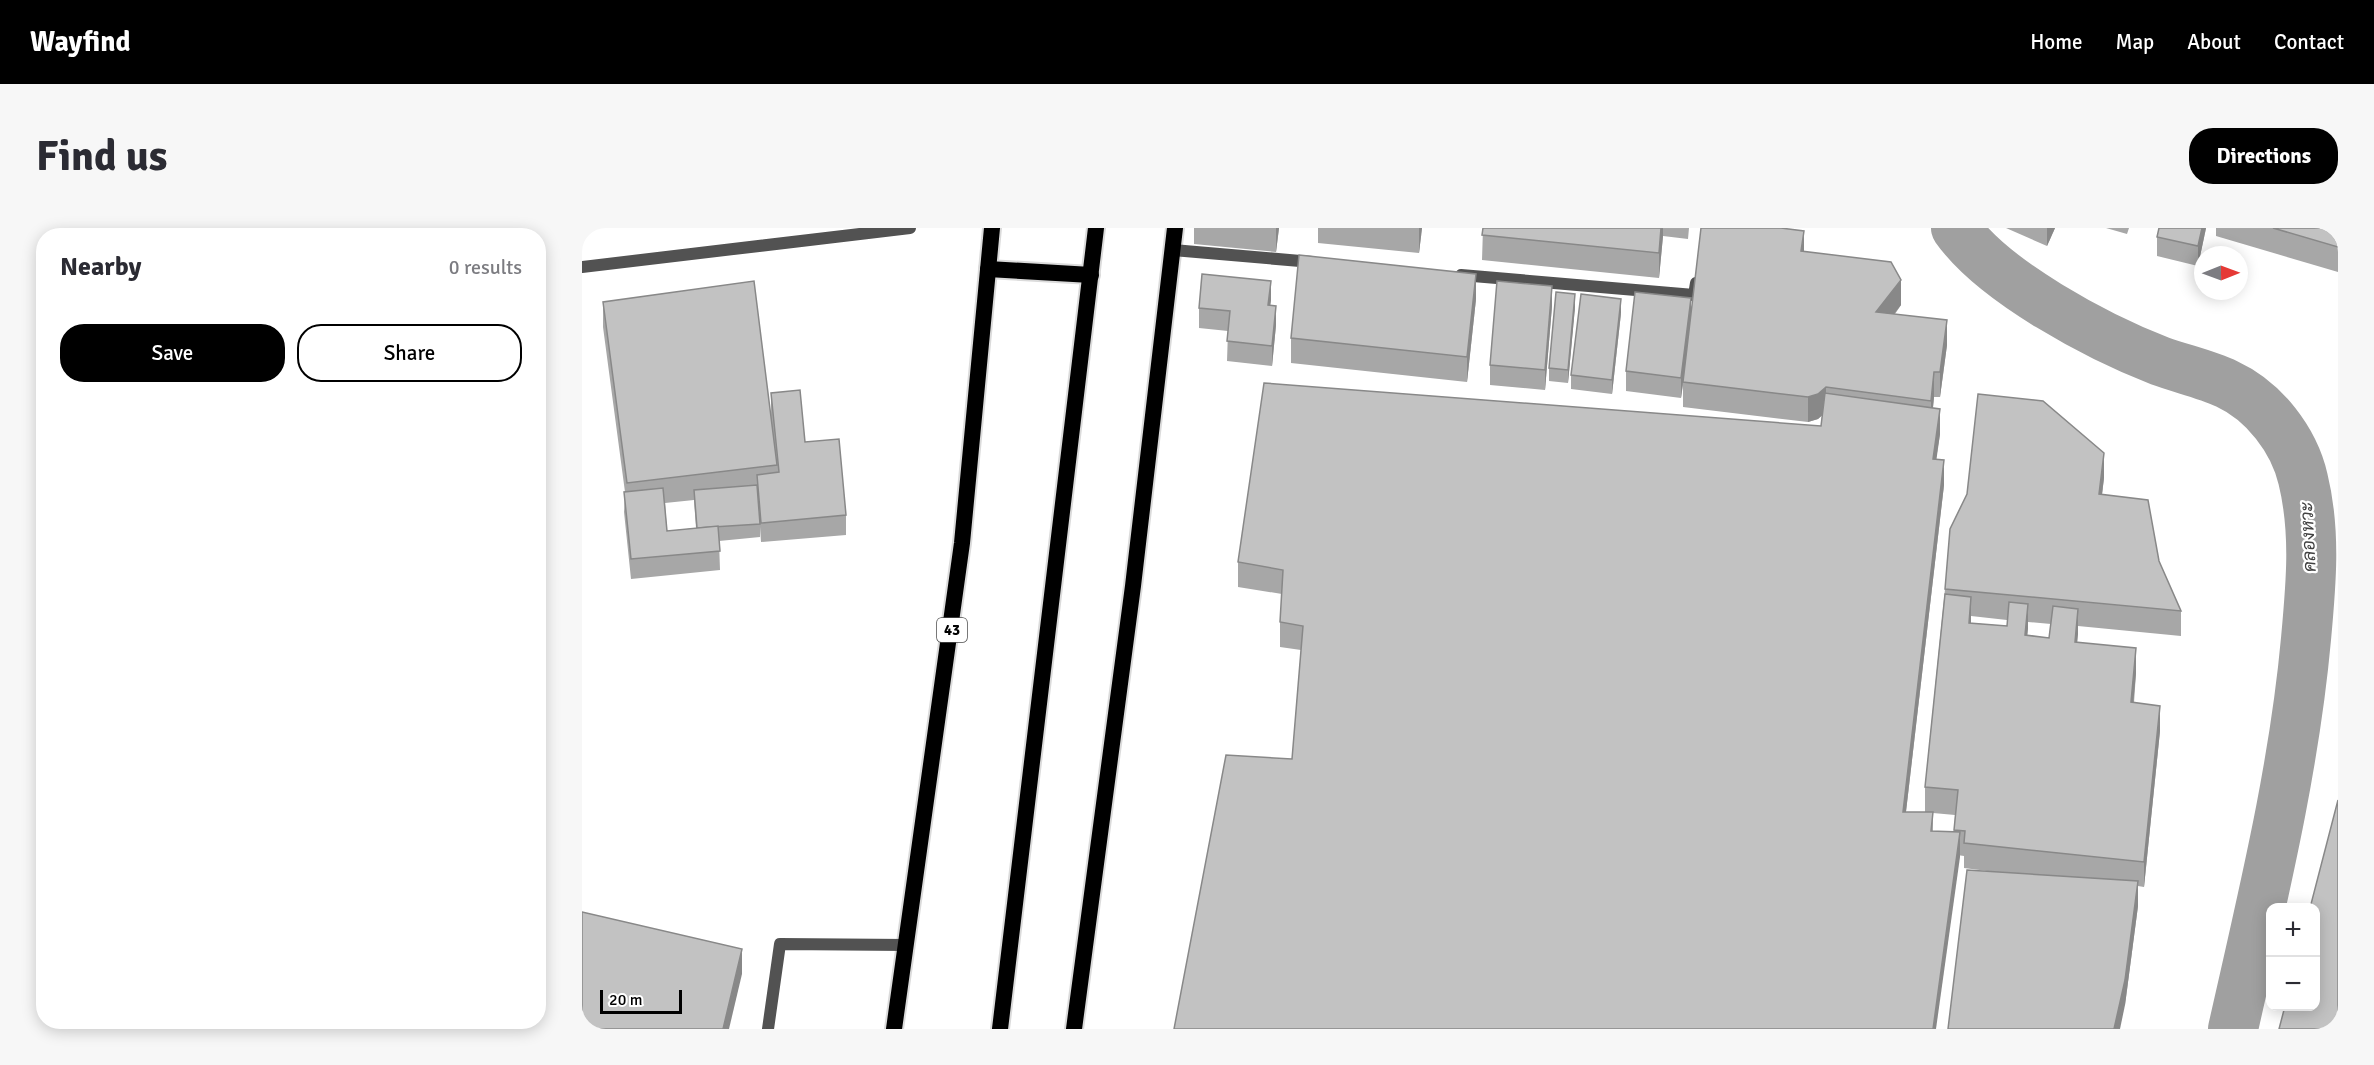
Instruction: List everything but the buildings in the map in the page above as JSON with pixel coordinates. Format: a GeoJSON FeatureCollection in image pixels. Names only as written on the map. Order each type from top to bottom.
{"type":"FeatureCollection","features":[{"type":"Feature","properties":{"kind":"highway","name":"43"},"geometry":{"type":"LineString","coordinates":[[894,1029],[960,565],[992,228]]}},
{"type":"Feature","properties":{"kind":"highway"},"geometry":{"type":"LineString","coordinates":[[1000,1029],[1096,228]]}},
{"type":"Feature","properties":{"kind":"highway"},"geometry":{"type":"LineString","coordinates":[[1074,1029],[1133,586],[1175,228]]}},
{"type":"Feature","properties":{"kind":"highway"},"geometry":{"type":"LineString","coordinates":[[988,269],[1091,275]]}},
{"type":"Feature","properties":{"kind":"street"},"geometry":{"type":"LineString","coordinates":[[582,267],[910,228]]}},
{"type":"Feature","properties":{"kind":"street"},"geometry":{"type":"LineString","coordinates":[[1173,250],[1327,263]]}},
{"type":"Feature","properties":{"kind":"street"},"geometry":{"type":"LineString","coordinates":[[1445,274],[1694,295],[1697,273]]}},
{"type":"Feature","properties":{"kind":"street"},"geometry":{"type":"LineString","coordinates":[[768,1029],[780,945],[907,945]]}},
{"type":"Feature","properties":{"kind":"waterway","name":"คลองหวะ"},"geometry":{"type":"LineString","coordinates":[[1956,228],[1995,268],[2049,306],[2078,323],[2135,351],[2219,380],[2241,391],[2276,423],[2299,464],[2307,499],[2311,539],[2311,579],[2301,688],[2276,835],[2233,1029]]}}]}
